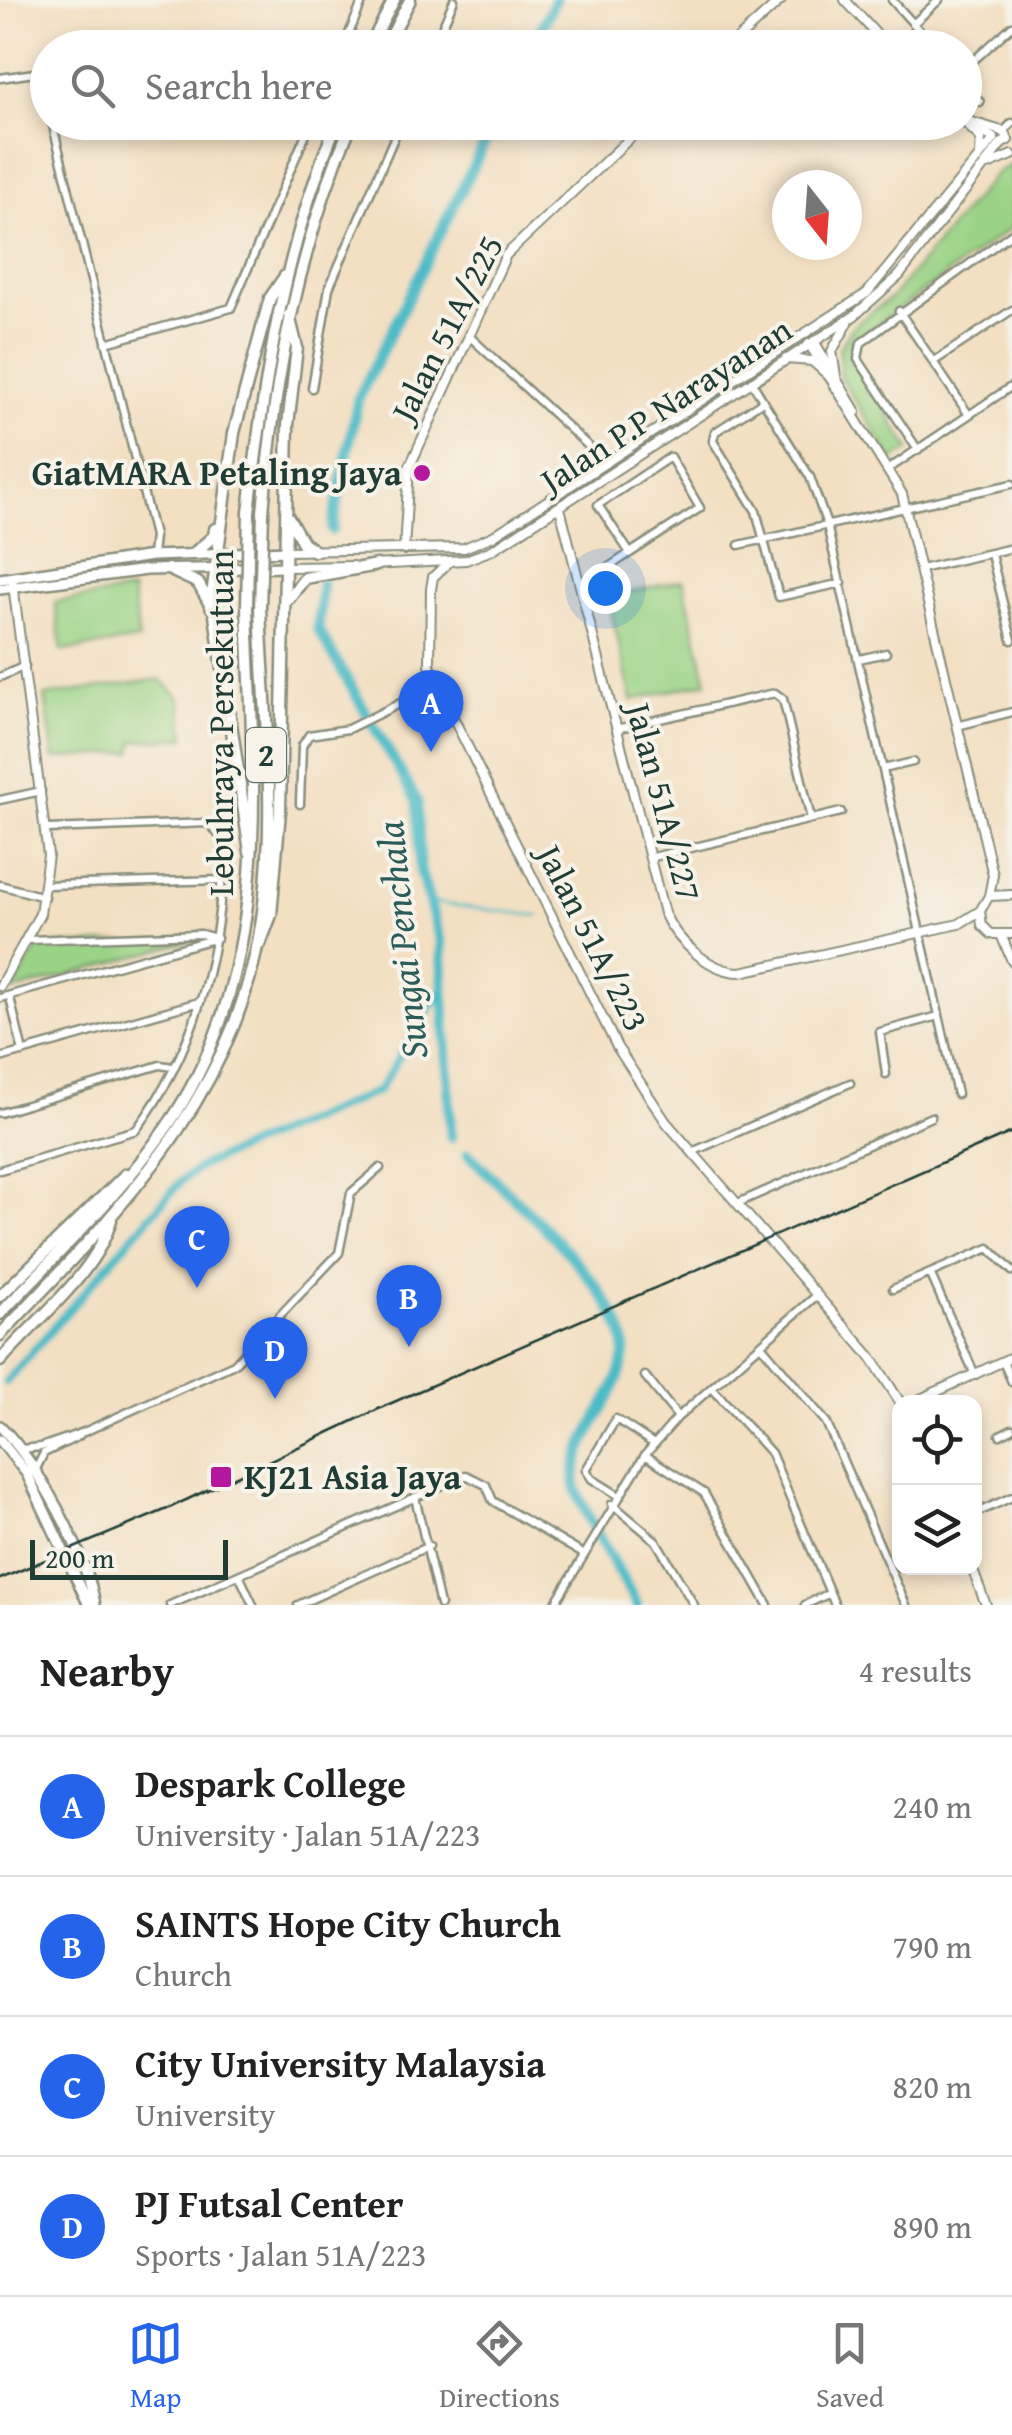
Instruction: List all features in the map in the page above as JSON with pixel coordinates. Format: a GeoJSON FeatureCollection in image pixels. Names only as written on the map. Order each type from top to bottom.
{"type":"FeatureCollection","features":[{"type":"Feature","properties":{"kind":"highway"},"geometry":{"type":"LineString","coordinates":[[378,30],[394,0]]}},
{"type":"Feature","properties":{"kind":"highway"},"geometry":{"type":"LineString","coordinates":[[394,30],[410,0]]}},
{"type":"Feature","properties":{"kind":"highway","name":"Lebuhraya Persekutuan"},"geometry":{"type":"LineString","coordinates":[[0,1314],[136,1168],[176,1112],[220,1028],[240,958],[254,863],[247,608],[249,512],[266,364],[285,276],[308,194],[330,140]]}},
{"type":"Feature","properties":{"kind":"highway","name":"Lebuhraya Persekutuan"},"geometry":{"type":"LineString","coordinates":[[0,1335],[111,1219],[168,1148],[204,1093],[233,1032],[258,948],[267,860],[260,608],[271,420],[289,315],[318,211],[345,140]]}},
{"type":"Feature","properties":{"kind":"highway"},"geometry":{"type":"LineString","coordinates":[[194,553],[214,536],[270,298],[285,276]]}},
{"type":"Feature","properties":{"kind":"highway"},"geometry":{"type":"LineString","coordinates":[[258,948],[268,932],[277,860],[288,425],[296,348],[289,315]]}},
{"type":"Feature","properties":{"kind":"highway"},"geometry":{"type":"LineString","coordinates":[[223,492],[212,609],[244,838],[254,863]]}},
{"type":"Feature","properties":{"kind":"highway"},"geometry":{"type":"LineString","coordinates":[[287,516],[302,543],[315,551]]}},
{"type":"Feature","properties":{"kind":"highway"},"geometry":{"type":"LineString","coordinates":[[286,603],[295,587],[317,576],[377,565]]}},
{"type":"Feature","properties":{"kind":"highway"},"geometry":{"type":"LineString","coordinates":[[168,570],[193,579],[212,609]]}},
{"type":"Feature","properties":{"kind":"highway"},"geometry":{"type":"LineString","coordinates":[[0,1296],[114,1182],[136,1168]]}},
{"type":"Feature","properties":{"kind":"highway"},"geometry":{"type":"LineString","coordinates":[[0,1361],[105,1240],[111,1219]]}},
{"type":"Feature","properties":{"kind":"main road"},"geometry":{"type":"LineString","coordinates":[[0,589],[12,582],[152,556],[287,552]]}},
{"type":"Feature","properties":{"kind":"main road"},"geometry":{"type":"LineString","coordinates":[[0,579],[12,582],[168,570],[287,567]]}},
{"type":"Feature","properties":{"kind":"main road"},"geometry":{"type":"LineString","coordinates":[[0,1426],[36,1471],[68,1534],[92,1605]]}},
{"type":"Feature","properties":{"kind":"main road"},"geometry":{"type":"LineString","coordinates":[[0,1440],[26,1474],[92,1605]]}},
{"type":"Feature","properties":{"kind":"street"},"geometry":{"type":"LineString","coordinates":[[350,30],[363,0]]}},
{"type":"Feature","properties":{"kind":"street"},"geometry":{"type":"LineString","coordinates":[[441,30],[454,0]]}},
{"type":"Feature","properties":{"kind":"street"},"geometry":{"type":"LineString","coordinates":[[747,30],[780,0]]}},
{"type":"Feature","properties":{"kind":"street"},"geometry":{"type":"LineString","coordinates":[[846,0],[873,30]]}},
{"type":"Feature","properties":{"kind":"street"},"geometry":{"type":"LineString","coordinates":[[892,0],[920,30]]}},
{"type":"Feature","properties":{"kind":"street"},"geometry":{"type":"LineString","coordinates":[[914,23],[939,0]]}},
{"type":"Feature","properties":{"kind":"street"},"geometry":{"type":"LineString","coordinates":[[982,52],[1012,26]]}},
{"type":"Feature","properties":{"kind":"street"},"geometry":{"type":"LineString","coordinates":[[0,78],[30,74]]}},
{"type":"Feature","properties":{"kind":"street"},"geometry":{"type":"LineString","coordinates":[[1003,138],[1012,123]]}},
{"type":"Feature","properties":{"kind":"street","name":"Jalan P.P Narayanan"},"geometry":{"type":"LineString","coordinates":[[287,552],[477,545],[851,305],[879,283],[978,157],[1003,138]]}},
{"type":"Feature","properties":{"kind":"street","name":"Jalan P.P Narayanan"},"geometry":{"type":"LineString","coordinates":[[287,567],[449,562],[492,550],[810,340],[854,316],[900,276],[1003,138]]}},
{"type":"Feature","properties":{"kind":"street"},"geometry":{"type":"LineString","coordinates":[[56,140],[154,536],[152,556]]}},
{"type":"Feature","properties":{"kind":"street"},"geometry":{"type":"LineString","coordinates":[[106,343],[231,308],[303,140]]}},
{"type":"Feature","properties":{"kind":"street"},"geometry":{"type":"LineString","coordinates":[[312,388],[329,288],[392,140]]}},
{"type":"Feature","properties":{"kind":"street","name":"Jalan 51A/225"},"geometry":{"type":"LineString","coordinates":[[404,550],[408,471],[510,250],[628,140]]}},
{"type":"Feature","properties":{"kind":"street"},"geometry":{"type":"LineString","coordinates":[[978,157],[981,140]]}},
{"type":"Feature","properties":{"kind":"street"},"geometry":{"type":"LineString","coordinates":[[985,167],[1012,155]]}},
{"type":"Feature","properties":{"kind":"street"},"geometry":{"type":"LineString","coordinates":[[918,450],[858,359],[860,344],[899,311],[1012,233]]}},
{"type":"Feature","properties":{"kind":"street"},"geometry":{"type":"LineString","coordinates":[[781,348],[810,340],[851,305]]}},
{"type":"Feature","properties":{"kind":"street"},"geometry":{"type":"LineString","coordinates":[[933,362],[1012,310]]}},
{"type":"Feature","properties":{"kind":"street"},"geometry":{"type":"LineString","coordinates":[[899,311],[969,415]]}},
{"type":"Feature","properties":{"kind":"street"},"geometry":{"type":"LineString","coordinates":[[833,376],[832,350],[854,316]]}},
{"type":"Feature","properties":{"kind":"street"},"geometry":{"type":"LineString","coordinates":[[468,334],[597,454],[602,466]]}},
{"type":"Feature","properties":{"kind":"street"},"geometry":{"type":"LineString","coordinates":[[810,340],[890,468],[906,507],[993,875],[990,896],[980,911],[982,925],[1007,936],[1012,961]]}},
{"type":"Feature","properties":{"kind":"street"},"geometry":{"type":"LineString","coordinates":[[784,359],[812,360],[833,376]]}},
{"type":"Feature","properties":{"kind":"street"},"geometry":{"type":"LineString","coordinates":[[751,381],[810,478],[827,525],[957,1094]]}},
{"type":"Feature","properties":{"kind":"street"},"geometry":{"type":"LineString","coordinates":[[890,468],[1012,386]]}},
{"type":"Feature","properties":{"kind":"street"},"geometry":{"type":"LineString","coordinates":[[763,401],[715,432],[712,442],[756,511],[778,597],[842,583]]}},
{"type":"Feature","properties":{"kind":"street"},"geometry":{"type":"LineString","coordinates":[[580,586],[700,508],[660,442]]}},
{"type":"Feature","properties":{"kind":"street"},"geometry":{"type":"LineString","coordinates":[[630,553],[598,505],[670,457]]}},
{"type":"Feature","properties":{"kind":"street"},"geometry":{"type":"LineString","coordinates":[[741,544],[1012,484]]}},
{"type":"Feature","properties":{"kind":"street","name":"Jalan 51A/227"},"geometry":{"type":"LineString","coordinates":[[560,508],[614,729],[670,927],[723,970],[741,972],[959,924],[982,925]]}},
{"type":"Feature","properties":{"kind":"street"},"geometry":{"type":"LineString","coordinates":[[921,570],[1012,548]]}},
{"type":"Feature","properties":{"kind":"street"},"geometry":{"type":"LineString","coordinates":[[991,553],[1012,640]]}},
{"type":"Feature","properties":{"kind":"street","name":"Jalan 51A/223"},"geometry":{"type":"LineString","coordinates":[[449,562],[434,576],[431,589],[430,664],[598,1013],[652,1103],[870,1357],[895,1395]]}},
{"type":"Feature","properties":{"kind":"street"},"geometry":{"type":"LineString","coordinates":[[0,986],[28,940],[44,897],[48,830],[12,582]]}},
{"type":"Feature","properties":{"kind":"street"},"geometry":{"type":"LineString","coordinates":[[859,659],[886,653]]}},
{"type":"Feature","properties":{"kind":"street"},"geometry":{"type":"LineString","coordinates":[[0,677],[25,666]]}},
{"type":"Feature","properties":{"kind":"street"},"geometry":{"type":"LineString","coordinates":[[300,804],[302,746],[309,735],[355,726],[437,685]]}},
{"type":"Feature","properties":{"kind":"street"},"geometry":{"type":"LineString","coordinates":[[614,729],[775,693],[783,699],[811,819]]}},
{"type":"Feature","properties":{"kind":"street"},"geometry":{"type":"LineString","coordinates":[[956,726],[1012,712]]}},
{"type":"Feature","properties":{"kind":"street"},"geometry":{"type":"LineString","coordinates":[[883,769],[914,762]]}},
{"type":"Feature","properties":{"kind":"street"},"geometry":{"type":"LineString","coordinates":[[0,800],[42,790]]}},
{"type":"Feature","properties":{"kind":"street"},"geometry":{"type":"LineString","coordinates":[[653,857],[840,812]]}},
{"type":"Feature","properties":{"kind":"street"},"geometry":{"type":"LineString","coordinates":[[0,1170],[136,1130],[173,1067],[200,1002],[217,938],[222,839],[209,823],[48,830]]}},
{"type":"Feature","properties":{"kind":"street"},"geometry":{"type":"LineString","coordinates":[[993,875],[1009,894]]}},
{"type":"Feature","properties":{"kind":"street"},"geometry":{"type":"LineString","coordinates":[[46,885],[222,880]]}},
{"type":"Feature","properties":{"kind":"street"},"geometry":{"type":"LineString","coordinates":[[0,885],[44,897]]}},
{"type":"Feature","properties":{"kind":"street"},"geometry":{"type":"LineString","coordinates":[[990,896],[1009,894]]}},
{"type":"Feature","properties":{"kind":"street","name":"Jalan 51A/227"},"geometry":{"type":"LineString","coordinates":[[959,924],[980,911]]}},
{"type":"Feature","properties":{"kind":"street"},"geometry":{"type":"LineString","coordinates":[[28,940],[201,934],[217,938]]}},
{"type":"Feature","properties":{"kind":"street"},"geometry":{"type":"LineString","coordinates":[[0,998],[217,938]]}},
{"type":"Feature","properties":{"kind":"street"},"geometry":{"type":"LineString","coordinates":[[10,998],[22,1052]]}},
{"type":"Feature","properties":{"kind":"street"},"geometry":{"type":"LineString","coordinates":[[0,1058],[200,1002]]}},
{"type":"Feature","properties":{"kind":"street"},"geometry":{"type":"LineString","coordinates":[[886,1074],[880,1032],[939,1016]]}},
{"type":"Feature","properties":{"kind":"street"},"geometry":{"type":"LineString","coordinates":[[0,1114],[160,1065],[173,1067]]}},
{"type":"Feature","properties":{"kind":"street"},"geometry":{"type":"LineString","coordinates":[[692,1152],[850,1083]]}},
{"type":"Feature","properties":{"kind":"street"},"geometry":{"type":"LineString","coordinates":[[738,1203],[931,1117]]}},
{"type":"Feature","properties":{"kind":"street"},"geometry":{"type":"LineString","coordinates":[[21,1449],[41,1447],[84,1432],[217,1374],[240,1359],[339,1253],[351,1193],[380,1168]]}},
{"type":"Feature","properties":{"kind":"street"},"geometry":{"type":"LineString","coordinates":[[893,1289],[992,1248],[1012,1271]]}},
{"type":"Feature","properties":{"kind":"street"},"geometry":{"type":"LineString","coordinates":[[931,1275],[975,1375]]}},
{"type":"Feature","properties":{"kind":"street"},"geometry":{"type":"LineString","coordinates":[[554,1605],[612,1504],[654,1444],[678,1417],[816,1296]]}},
{"type":"Feature","properties":{"kind":"street"},"geometry":{"type":"LineString","coordinates":[[762,1344],[826,1422],[906,1605]]}},
{"type":"Feature","properties":{"kind":"street"},"geometry":{"type":"LineString","coordinates":[[930,1395],[1008,1360],[1012,1382]]}},
{"type":"Feature","properties":{"kind":"street"},"geometry":{"type":"LineString","coordinates":[[645,1376],[678,1417]]}},
{"type":"Feature","properties":{"kind":"street"},"geometry":{"type":"LineString","coordinates":[[712,1388],[770,1452],[835,1605]]}},
{"type":"Feature","properties":{"kind":"street"},"geometry":{"type":"LineString","coordinates":[[618,1495],[588,1476],[586,1470],[616,1419],[654,1444]]}},
{"type":"Feature","properties":{"kind":"street"},"geometry":{"type":"LineString","coordinates":[[1000,1435],[1012,1429]]}},
{"type":"Feature","properties":{"kind":"street"},"geometry":{"type":"LineString","coordinates":[[36,1471],[44,1454],[84,1432]]}},
{"type":"Feature","properties":{"kind":"street"},"geometry":{"type":"LineString","coordinates":[[645,1455],[704,1494],[768,1605]]}},
{"type":"Feature","properties":{"kind":"street"},"geometry":{"type":"LineString","coordinates":[[170,1605],[466,1474],[486,1485],[494,1501],[584,1552]]}},
{"type":"Feature","properties":{"kind":"street"},"geometry":{"type":"LineString","coordinates":[[415,1497],[429,1546],[437,1604]]}},
{"type":"Feature","properties":{"kind":"street"},"geometry":{"type":"LineString","coordinates":[[982,1510],[1012,1497]]}},
{"type":"Feature","properties":{"kind":"street"},"geometry":{"type":"LineString","coordinates":[[612,1504],[656,1541],[694,1605]]}},
{"type":"Feature","properties":{"kind":"street"},"geometry":{"type":"LineString","coordinates":[[298,1605],[429,1546]]}},
{"type":"Feature","properties":{"kind":"street"},"geometry":{"type":"LineString","coordinates":[[239,1575],[253,1605]]}},
{"type":"Feature","properties":{"kind":"street"},"geometry":{"type":"LineString","coordinates":[[975,1575],[986,1605]]}},
{"type":"Feature","properties":{"kind":"street"},"geometry":{"type":"LineString","coordinates":[[805,1605],[830,1593]]}},
{"type":"Feature","properties":{"kind":"green space"},"geometry":{"type":"Polygon","coordinates":[[[1012,164],[1012,227],[853,342],[851,357],[910,449],[893,460],[840,377],[839,348],[854,325],[892,297],[996,173],[1012,164]]]}},
{"type":"Feature","properties":{"kind":"green space"},"geometry":{"type":"Polygon","coordinates":[[[683,580],[707,682],[632,700],[608,597],[683,580]]]}},
{"type":"Feature","properties":{"kind":"green space"},"geometry":{"type":"Polygon","coordinates":[[[132,591],[139,640],[62,651],[55,602],[132,591]]]}},
{"type":"Feature","properties":{"kind":"green space"},"geometry":{"type":"Polygon","coordinates":[[[160,679],[181,699],[185,738],[134,741],[132,752],[54,759],[45,696],[160,679]]]}},
{"type":"Feature","properties":{"kind":"green space"},"geometry":{"type":"Polygon","coordinates":[[[193,940],[11,992],[39,946],[193,940]]]}},
{"type":"Feature","properties":{"kind":"waterway","name":"Sungai Penchala"},"geometry":{"type":"LineString","coordinates":[[541,30],[555,0]]}},
{"type":"Feature","properties":{"kind":"waterway","name":"Sungai Penchala"},"geometry":{"type":"LineString","coordinates":[[332,530],[358,399],[486,140]]}},
{"type":"Feature","properties":{"kind":"waterway","name":"Sungai Penchala"},"geometry":{"type":"LineString","coordinates":[[322,583],[318,629],[417,801],[420,870],[441,943],[451,1137]]}},
{"type":"Feature","properties":{"kind":"waterway"},"geometry":{"type":"LineString","coordinates":[[426,902],[539,916]]}},
{"type":"Feature","properties":{"kind":"waterway"},"geometry":{"type":"LineString","coordinates":[[6,1382],[182,1180],[203,1165],[378,1091],[443,987]]}},
{"type":"Feature","properties":{"kind":"waterway","name":"Sungai Penchala"},"geometry":{"type":"LineString","coordinates":[[468,1154],[558,1241],[601,1293],[616,1318],[624,1340],[620,1374],[583,1445],[575,1482],[592,1524],[637,1605]]}},
{"type":"Feature","properties":{"kind":"tram line"},"geometry":{"type":"LineString","coordinates":[[0,1579],[165,1510],[387,1405],[1012,1132]]}},
{"type":"Feature","properties":{"kind":"place","name":"GiatMARA Petaling Jaya"},"geometry":{"type":"Point","coordinates":[422,473]}},
{"type":"Feature","properties":{"kind":"place","name":"Despark College"},"geometry":{"type":"Point","coordinates":[431,752]}},
{"type":"Feature","properties":{"kind":"place","name":"City University Malaysia"},"geometry":{"type":"Point","coordinates":[197,1288]}},
{"type":"Feature","properties":{"kind":"place","name":"SAINTS Hope City Church"},"geometry":{"type":"Point","coordinates":[409,1347]}},
{"type":"Feature","properties":{"kind":"place","name":"PJ Futsal Center"},"geometry":{"type":"Point","coordinates":[275,1399]}},
{"type":"Feature","properties":{"kind":"place","name":"KJ21 Asia Jaya"},"geometry":{"type":"Point","coordinates":[221,1477]}}]}
